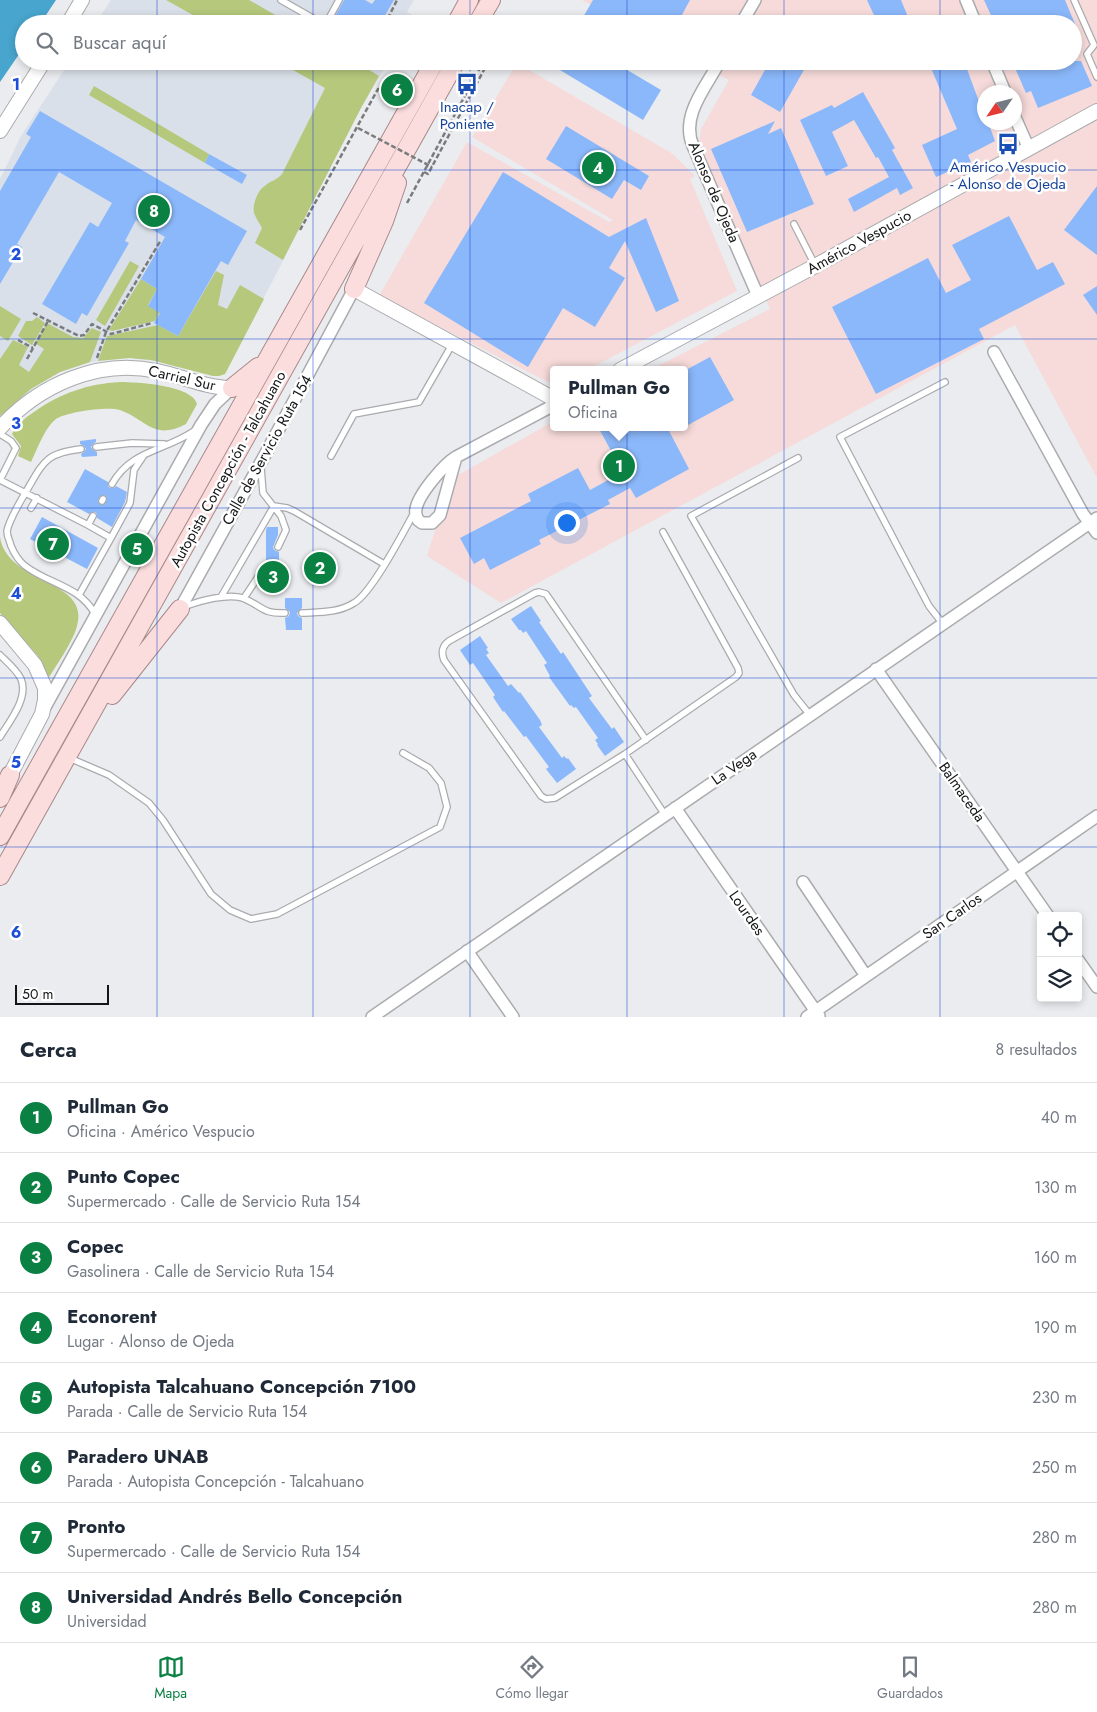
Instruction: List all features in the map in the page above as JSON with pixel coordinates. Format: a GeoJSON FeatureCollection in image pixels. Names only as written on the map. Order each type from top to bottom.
{"type":"FeatureCollection","features":[{"type":"Feature","properties":{"kind":"main road"},"geometry":{"type":"LineString","coordinates":[[461,15],[469,0]]}},
{"type":"Feature","properties":{"kind":"main road"},"geometry":{"type":"LineString","coordinates":[[482,15],[491,0]]}},
{"type":"Feature","properties":{"kind":"main road","name":"Autopista Concepción - Talcahuano"},"geometry":{"type":"LineString","coordinates":[[0,836],[430,70]]}},
{"type":"Feature","properties":{"kind":"main road","name":"Autopista Concepción - Talcahuano"},"geometry":{"type":"LineString","coordinates":[[0,876],[451,70]]}},
{"type":"Feature","properties":{"kind":"main road"},"geometry":{"type":"LineString","coordinates":[[354,289],[384,222],[410,145]]}},
{"type":"Feature","properties":{"kind":"main road"},"geometry":{"type":"LineString","coordinates":[[232,388],[265,362]]}},
{"type":"Feature","properties":{"kind":"main road"},"geometry":{"type":"LineString","coordinates":[[76,740],[180,609]]}},
{"type":"Feature","properties":{"kind":"main road"},"geometry":{"type":"LineString","coordinates":[[0,798],[5,779]]}},
{"type":"Feature","properties":{"kind":"street"},"geometry":{"type":"LineString","coordinates":[[73,15],[82,0]]}},
{"type":"Feature","properties":{"kind":"street"},"geometry":{"type":"LineString","coordinates":[[747,15],[755,0]]}},
{"type":"Feature","properties":{"kind":"street"},"geometry":{"type":"LineString","coordinates":[[966,0],[972,15]]}},
{"type":"Feature","properties":{"kind":"street"},"geometry":{"type":"LineString","coordinates":[[0,131],[38,70]]}},
{"type":"Feature","properties":{"kind":"street","name":"Alonso de Ojeda"},"geometry":{"type":"LineString","coordinates":[[715,70],[689,120],[689,133],[758,296]]}},
{"type":"Feature","properties":{"kind":"street"},"geometry":{"type":"LineString","coordinates":[[996,70],[1002,85]]}},
{"type":"Feature","properties":{"kind":"street","name":"Américo Vespucio"},"geometry":{"type":"LineString","coordinates":[[627,366],[815,266],[1097,111]]}},
{"type":"Feature","properties":{"kind":"street"},"geometry":{"type":"LineString","coordinates":[[1021,130],[1029,149]]}},
{"type":"Feature","properties":{"kind":"street"},"geometry":{"type":"LineString","coordinates":[[354,289],[550,397]]}},
{"type":"Feature","properties":{"kind":"street","name":"Calle de Servicio Ruta 154"},"geometry":{"type":"LineString","coordinates":[[180,609],[354,289]]}},
{"type":"Feature","properties":{"kind":"street"},"geometry":{"type":"LineString","coordinates":[[994,352],[1083,514],[1094,521],[1097,534]]}},
{"type":"Feature","properties":{"kind":"street","name":"Carriel Sur"},"geometry":{"type":"LineString","coordinates":[[0,428],[17,411],[40,393],[67,380],[112,368],[143,368],[220,388],[232,388]]}},
{"type":"Feature","properties":{"kind":"street"},"geometry":{"type":"LineString","coordinates":[[5,779],[201,425],[215,404],[232,388]]}},
{"type":"Feature","properties":{"kind":"street"},"geometry":{"type":"LineString","coordinates":[[456,457],[440,515],[432,523],[422,523],[418,520],[417,502],[442,468],[456,457],[550,407]]}},
{"type":"Feature","properties":{"kind":"street","name":"La Vega"},"geometry":{"type":"LineString","coordinates":[[372,1017],[1094,521]]}},
{"type":"Feature","properties":{"kind":"street"},"geometry":{"type":"LineString","coordinates":[[0,623],[32,661],[41,676],[45,694],[42,714]]}},
{"type":"Feature","properties":{"kind":"street","name":"Balmaceda"},"geometry":{"type":"LineString","coordinates":[[876,669],[1045,912]]}},
{"type":"Feature","properties":{"kind":"street","name":"Lourdes"},"geometry":{"type":"LineString","coordinates":[[675,808],[814,1015]]}},
{"type":"Feature","properties":{"kind":"street","name":"San Carlos"},"geometry":{"type":"LineString","coordinates":[[814,1015],[866,976],[1097,816]]}},
{"type":"Feature","properties":{"kind":"street"},"geometry":{"type":"LineString","coordinates":[[803,882],[866,976]]}},
{"type":"Feature","properties":{"kind":"street"},"geometry":{"type":"LineString","coordinates":[[467,951],[512,1017]]}},
{"type":"Feature","properties":{"kind":"street"},"geometry":{"type":"LineString","coordinates":[[1082,966],[1097,987]]}},
{"type":"Feature","properties":{"kind":"lane"},"geometry":{"type":"LineString","coordinates":[[281,0],[308,15]]}},
{"type":"Feature","properties":{"kind":"lane"},"geometry":{"type":"LineString","coordinates":[[330,15],[339,0]]}},
{"type":"Feature","properties":{"kind":"lane"},"geometry":{"type":"LineString","coordinates":[[1074,0],[1081,15]]}},
{"type":"Feature","properties":{"kind":"lane"},"geometry":{"type":"LineString","coordinates":[[1082,18],[1094,45],[1087,54],[1097,77]]}},
{"type":"Feature","properties":{"kind":"lane"},"geometry":{"type":"LineString","coordinates":[[794,224],[815,266]]}},
{"type":"Feature","properties":{"kind":"lane"},"geometry":{"type":"LineString","coordinates":[[332,456],[354,414],[419,402],[453,343]]}},
{"type":"Feature","properties":{"kind":"lane"},"geometry":{"type":"LineString","coordinates":[[942,624],[930,606],[840,437],[945,382]]}},
{"type":"Feature","properties":{"kind":"lane"},"geometry":{"type":"LineString","coordinates":[[112,484],[121,470],[145,453],[185,437],[201,425]]}},
{"type":"Feature","properties":{"kind":"lane"},"geometry":{"type":"LineString","coordinates":[[0,434],[11,441],[16,448],[0,480],[111,538]]}},
{"type":"Feature","properties":{"kind":"lane"},"geometry":{"type":"LineString","coordinates":[[96,447],[132,443],[167,444]]}},
{"type":"Feature","properties":{"kind":"lane"},"geometry":{"type":"LineString","coordinates":[[81,449],[62,452],[47,459],[25,493],[8,530],[8,538],[20,562],[79,595],[90,605],[96,616]]}},
{"type":"Feature","properties":{"kind":"lane"},"geometry":{"type":"LineString","coordinates":[[79,595],[130,502],[134,470],[145,453]]}},
{"type":"Feature","properties":{"kind":"lane"},"geometry":{"type":"LineString","coordinates":[[798,458],[690,516],[794,695],[810,715]]}},
{"type":"Feature","properties":{"kind":"lane"},"geometry":{"type":"LineString","coordinates":[[260,464],[261,488],[281,516],[286,530],[278,547]]}},
{"type":"Feature","properties":{"kind":"lane"},"geometry":{"type":"LineString","coordinates":[[30,508],[36,498]]}},
{"type":"Feature","properties":{"kind":"lane"},"geometry":{"type":"LineString","coordinates":[[274,506],[294,511],[384,564]]}},
{"type":"Feature","properties":{"kind":"lane"},"geometry":{"type":"LineString","coordinates":[[221,597],[274,506]]}},
{"type":"Feature","properties":{"kind":"lane"},"geometry":{"type":"LineString","coordinates":[[302,613],[333,611],[352,604],[365,594],[416,509]]}},
{"type":"Feature","properties":{"kind":"lane"},"geometry":{"type":"LineString","coordinates":[[88,525],[93,516]]}},
{"type":"Feature","properties":{"kind":"lane"},"geometry":{"type":"LineString","coordinates":[[646,740],[543,592],[535,593],[449,641],[444,646],[442,653],[444,660],[544,798],[555,798],[646,740],[739,673],[663,532]]}},
{"type":"Feature","properties":{"kind":"lane"},"geometry":{"type":"LineString","coordinates":[[244,598],[266,565]]}},
{"type":"Feature","properties":{"kind":"lane"},"geometry":{"type":"LineString","coordinates":[[180,609],[198,601],[221,597],[244,598],[270,613],[285,613]]}},
{"type":"Feature","properties":{"kind":"lane"},"geometry":{"type":"LineString","coordinates":[[0,656],[12,666],[21,678],[23,687],[20,702],[0,737]]}},
{"type":"Feature","properties":{"kind":"lane"},"geometry":{"type":"LineString","coordinates":[[67,757],[109,775],[149,803],[163,820],[211,894],[230,910],[251,919],[277,914],[440,827],[447,807],[441,783],[430,768],[404,753]]}},
{"type":"Feature","properties":{"kind":"lane"},"geometry":{"type":"LineString","coordinates":[[625,754],[665,815]]}},
{"type":"Feature","properties":{"kind":"path"},"geometry":{"type":"LineString","coordinates":[[390,15],[397,0]]}},
{"type":"Feature","properties":{"kind":"path"},"geometry":{"type":"LineString","coordinates":[[406,204],[479,70]]}},
{"type":"Feature","properties":{"kind":"path"},"geometry":{"type":"LineString","coordinates":[[424,172],[428,174],[484,70]]}},
{"type":"Feature","properties":{"kind":"path"},"geometry":{"type":"LineString","coordinates":[[300,230],[378,89],[411,104]]}},
{"type":"Feature","properties":{"kind":"path"},"geometry":{"type":"LineString","coordinates":[[358,128],[432,167]]}},
{"type":"Feature","properties":{"kind":"path"},"geometry":{"type":"LineString","coordinates":[[95,371],[106,332],[162,240]]}},
{"type":"Feature","properties":{"kind":"path"},"geometry":{"type":"LineString","coordinates":[[33,313],[79,336],[84,335],[92,324],[111,334],[152,324]]}},
{"type":"Feature","properties":{"kind":"path"},"geometry":{"type":"LineString","coordinates":[[27,358],[48,321]]}},
{"type":"Feature","properties":{"kind":"path"},"geometry":{"type":"LineString","coordinates":[[18,340],[33,348]]}},
{"type":"Feature","properties":{"kind":"shaded area"},"geometry":{"type":"Polygon","coordinates":[[[111,0],[414,0],[407,12],[412,15],[101,15],[111,0]]]}},
{"type":"Feature","properties":{"kind":"shaded area"},"geometry":{"type":"Polygon","coordinates":[[[582,0],[1097,0],[1097,478],[1015,325],[501,603],[427,556],[451,479],[550,423],[550,431],[688,431],[688,366],[658,366],[770,309],[698,152],[701,129],[729,80],[710,70],[1082,70],[1082,15],[608,15],[582,0]]]}},
{"type":"Feature","properties":{"kind":"shaded area"},"geometry":{"type":"Polygon","coordinates":[[[64,70],[384,70],[361,108],[225,374],[213,376],[161,362],[129,358],[90,362],[60,372],[31,389],[0,416],[0,179],[21,136],[64,70]]]}},
{"type":"Feature","properties":{"kind":"shaded area"},"geometry":{"type":"Polygon","coordinates":[[[513,70],[529,70],[673,154],[695,176],[690,179],[737,291],[595,366],[550,366],[550,382],[548,382],[379,296],[467,142],[609,222],[613,220],[472,137],[513,70]]]}},
{"type":"Feature","properties":{"kind":"green space"},"geometry":{"type":"Polygon","coordinates":[[[166,0],[249,0],[275,15],[193,15],[166,0]]]}},
{"type":"Feature","properties":{"kind":"green space"},"geometry":{"type":"Polygon","coordinates":[[[293,70],[369,70],[379,76],[283,260],[255,243],[262,228],[254,213],[255,202],[263,187],[282,174],[325,88],[293,70]]]}},
{"type":"Feature","properties":{"kind":"green space"},"geometry":{"type":"Polygon","coordinates":[[[94,86],[209,154],[205,163],[89,95],[94,86]]]}},
{"type":"Feature","properties":{"kind":"green space"},"geometry":{"type":"Polygon","coordinates":[[[130,261],[139,266],[105,326],[96,320],[130,261]]]}},
{"type":"Feature","properties":{"kind":"green space"},"geometry":{"type":"Polygon","coordinates":[[[216,271],[224,275],[218,305],[227,309],[240,285],[264,299],[225,374],[213,376],[151,360],[129,358],[98,361],[107,336],[158,325],[178,336],[216,271]]]}},
{"type":"Feature","properties":{"kind":"green space"},"geometry":{"type":"Polygon","coordinates":[[[141,279],[157,289],[148,305],[160,312],[155,321],[112,331],[109,330],[141,279]]]}},
{"type":"Feature","properties":{"kind":"green space"},"geometry":{"type":"Polygon","coordinates":[[[0,306],[21,319],[8,341],[0,336],[0,306]]]}},
{"type":"Feature","properties":{"kind":"green space"},"geometry":{"type":"Polygon","coordinates":[[[37,317],[45,323],[32,345],[18,336],[26,321],[32,321],[37,317]]]}},
{"type":"Feature","properties":{"kind":"green space"},"geometry":{"type":"Polygon","coordinates":[[[47,323],[73,337],[83,338],[92,328],[101,332],[90,362],[60,372],[31,389],[0,416],[0,359],[13,340],[28,347],[19,365],[29,372],[44,349],[35,343],[47,323]]]}},
{"type":"Feature","properties":{"kind":"green space"},"geometry":{"type":"Polygon","coordinates":[[[120,382],[151,384],[175,389],[193,398],[197,404],[186,424],[175,429],[166,430],[158,430],[129,414],[114,409],[97,409],[61,416],[52,423],[45,433],[31,462],[18,456],[21,446],[12,434],[27,417],[44,405],[85,387],[120,382]]]}},
{"type":"Feature","properties":{"kind":"green space"},"geometry":{"type":"Polygon","coordinates":[[[0,537],[6,552],[16,564],[58,588],[70,597],[77,607],[77,628],[66,651],[48,679],[38,656],[0,613],[0,537]]]}},
{"type":"Feature","properties":{"kind":"water"},"geometry":{"type":"Polygon","coordinates":[[[0,0],[56,0],[46,15],[15,15],[15,60],[0,82],[0,0]]]}},
{"type":"Feature","properties":{"kind":"building"},"geometry":{"type":"Polygon","coordinates":[[[344,0],[365,0],[372,4],[375,0],[394,0],[385,15],[336,15],[344,0]]]}},
{"type":"Feature","properties":{"kind":"building"},"geometry":{"type":"Polygon","coordinates":[[[593,0],[690,0],[682,15],[584,15],[593,0]]]}},
{"type":"Feature","properties":{"kind":"building"},"geometry":{"type":"Polygon","coordinates":[[[867,0],[901,0],[907,15],[874,15],[867,0]]]}},
{"type":"Feature","properties":{"kind":"building"},"geometry":{"type":"Polygon","coordinates":[[[984,0],[1065,0],[1071,15],[991,15],[984,0]]]}},
{"type":"Feature","properties":{"kind":"building"},"geometry":{"type":"Polygon","coordinates":[[[1082,63],[1092,86],[1038,108],[1031,91],[1026,93],[1016,70],[1082,70],[1082,63]]]}},
{"type":"Feature","properties":{"kind":"building"},"geometry":{"type":"Polygon","coordinates":[[[560,70],[627,70],[661,90],[643,120],[560,70]]]}},
{"type":"Feature","properties":{"kind":"building"},"geometry":{"type":"Polygon","coordinates":[[[765,70],[804,70],[780,112],[751,95],[765,70]]]}},
{"type":"Feature","properties":{"kind":"building"},"geometry":{"type":"Polygon","coordinates":[[[932,70],[967,70],[977,96],[977,130],[991,130],[995,141],[968,155],[971,162],[936,177],[922,145],[957,129],[932,70]]]}},
{"type":"Feature","properties":{"kind":"building"},"geometry":{"type":"Polygon","coordinates":[[[863,92],[895,148],[892,150],[913,188],[900,195],[897,188],[854,212],[848,199],[889,177],[878,157],[876,158],[854,120],[832,132],[848,166],[826,176],[800,120],[832,105],[834,108],[863,92]]]}},
{"type":"Feature","properties":{"kind":"building"},"geometry":{"type":"Polygon","coordinates":[[[40,111],[247,231],[228,265],[221,261],[178,336],[154,323],[160,313],[148,306],[157,289],[141,279],[165,237],[136,220],[125,241],[129,243],[87,316],[82,313],[76,324],[42,304],[90,222],[98,227],[112,203],[59,172],[17,244],[22,247],[0,284],[0,191],[31,137],[26,134],[40,111]]]}},
{"type":"Feature","properties":{"kind":"building"},"geometry":{"type":"Polygon","coordinates":[[[775,121],[768,134],[781,128],[814,204],[747,232],[711,149],[775,121]]]}},
{"type":"Feature","properties":{"kind":"building"},"geometry":{"type":"Polygon","coordinates":[[[566,126],[649,176],[641,190],[624,180],[612,199],[546,159],[566,126]]]}},
{"type":"Feature","properties":{"kind":"building"},"geometry":{"type":"Polygon","coordinates":[[[209,154],[247,175],[242,184],[205,163],[209,154]]]}},
{"type":"Feature","properties":{"kind":"building"},"geometry":{"type":"Polygon","coordinates":[[[503,172],[609,237],[646,218],[679,301],[656,312],[625,241],[609,268],[625,278],[595,327],[563,308],[528,367],[424,303],[503,172]]]}},
{"type":"Feature","properties":{"kind":"building"},"geometry":{"type":"Polygon","coordinates":[[[1097,186],[1097,255],[1064,230],[1097,186]]]}},
{"type":"Feature","properties":{"kind":"building"},"geometry":{"type":"Polygon","coordinates":[[[1009,216],[1037,270],[1053,262],[1065,284],[979,329],[984,339],[876,394],[832,307],[928,258],[946,293],[971,280],[952,245],[1009,216]]]}},
{"type":"Feature","properties":{"kind":"building"},"geometry":{"type":"Polygon","coordinates":[[[1097,286],[1097,315],[1083,295],[1097,286]]]}},
{"type":"Feature","properties":{"kind":"building"},"geometry":{"type":"Polygon","coordinates":[[[710,357],[734,400],[688,425],[688,369],[710,357]]]}},
{"type":"Feature","properties":{"kind":"building"},"geometry":{"type":"Polygon","coordinates":[[[600,431],[669,431],[689,469],[636,498],[630,488],[608,500],[610,504],[539,540],[541,544],[490,570],[484,558],[474,564],[460,538],[531,501],[528,494],[578,468],[590,490],[612,478],[604,464],[615,458],[600,431]]]}},
{"type":"Feature","properties":{"kind":"building"},"geometry":{"type":"Polygon","coordinates":[[[96,439],[96,442],[91,447],[97,452],[97,456],[82,457],[81,454],[86,449],[80,444],[80,441],[96,439]]]}},
{"type":"Feature","properties":{"kind":"building"},"geometry":{"type":"Polygon","coordinates":[[[85,469],[108,482],[110,488],[116,486],[127,492],[125,502],[112,527],[97,518],[95,512],[89,514],[67,502],[85,469]]]}},
{"type":"Feature","properties":{"kind":"building"},"geometry":{"type":"Polygon","coordinates":[[[42,517],[98,548],[87,569],[30,539],[42,517]]]}},
{"type":"Feature","properties":{"kind":"building"},"geometry":{"type":"Polygon","coordinates":[[[267,527],[278,527],[278,535],[273,547],[274,550],[279,552],[279,590],[267,590],[267,573],[271,565],[266,560],[267,527]]]}},
{"type":"Feature","properties":{"kind":"building"},"geometry":{"type":"Polygon","coordinates":[[[285,598],[302,598],[302,608],[297,613],[302,618],[302,630],[286,630],[285,618],[289,616],[290,612],[285,608],[285,598]]]}},
{"type":"Feature","properties":{"kind":"building"},"geometry":{"type":"Polygon","coordinates":[[[531,606],[541,621],[539,622],[561,654],[563,652],[592,696],[589,698],[612,729],[614,727],[624,742],[605,756],[595,740],[598,738],[576,707],[570,706],[549,677],[544,665],[547,663],[526,631],[523,633],[519,630],[511,619],[531,606]]]}},
{"type":"Feature","properties":{"kind":"building"},"geometry":{"type":"Polygon","coordinates":[[[480,636],[488,648],[486,649],[489,653],[486,655],[508,686],[511,684],[520,692],[540,720],[542,725],[539,727],[562,758],[564,756],[568,758],[576,769],[557,783],[546,769],[549,767],[526,736],[524,737],[503,712],[493,697],[495,695],[473,663],[470,665],[460,650],[480,636]]]}},
{"type":"Feature","properties":{"kind":"place","name":"Inacap / Poniente"},"geometry":{"type":"Point","coordinates":[467,84]}},
{"type":"Feature","properties":{"kind":"place","name":"Paradero UNAB"},"geometry":{"type":"Point","coordinates":[397,90]}},
{"type":"Feature","properties":{"kind":"place","name":"Américo Vespucio - Alonso de Ojeda"},"geometry":{"type":"Point","coordinates":[1008,144]}},
{"type":"Feature","properties":{"kind":"place","name":"Econorent"},"geometry":{"type":"Point","coordinates":[598,168]}},
{"type":"Feature","properties":{"kind":"place","name":"Universidad Andrés Bello Concepción"},"geometry":{"type":"Point","coordinates":[154,211]}},
{"type":"Feature","properties":{"kind":"place","name":"Pullman Go"},"geometry":{"type":"Point","coordinates":[619,466]}},
{"type":"Feature","properties":{"kind":"place","name":"Pronto"},"geometry":{"type":"Point","coordinates":[53,544]}},
{"type":"Feature","properties":{"kind":"place","name":"Autopista Talcahuano Concepción 7100"},"geometry":{"type":"Point","coordinates":[137,549]}},
{"type":"Feature","properties":{"kind":"place","name":"Punto Copec"},"geometry":{"type":"Point","coordinates":[320,568]}},
{"type":"Feature","properties":{"kind":"place","name":"Copec"},"geometry":{"type":"Point","coordinates":[273,577]}}]}
